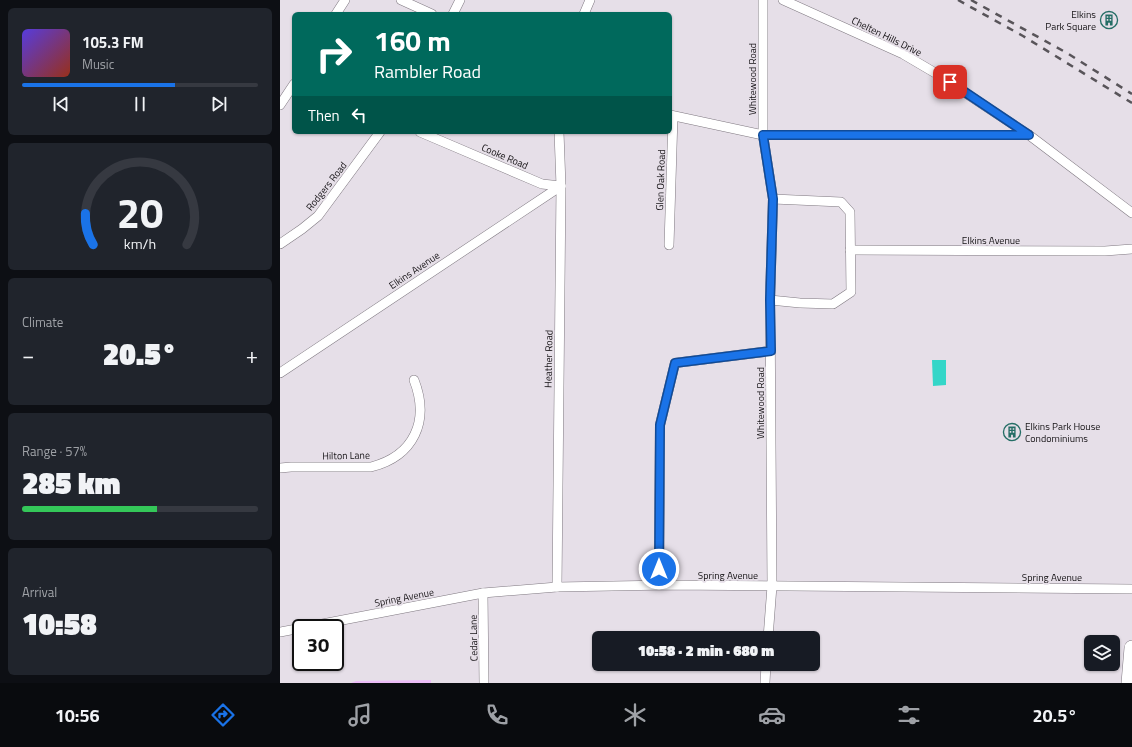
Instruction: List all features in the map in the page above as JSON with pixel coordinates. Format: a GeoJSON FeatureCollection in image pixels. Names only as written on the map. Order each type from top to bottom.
{"type":"FeatureCollection","features":[{"type":"Feature","properties":{"kind":"highway"},"geometry":{"type":"LineString","coordinates":[[1129,683],[1132,648]]}},
{"type":"Feature","properties":{"kind":"street"},"geometry":{"type":"LineString","coordinates":[[337,12],[344,0]]}},
{"type":"Feature","properties":{"kind":"street"},"geometry":{"type":"LineString","coordinates":[[401,0],[428,12]]}},
{"type":"Feature","properties":{"kind":"street"},"geometry":{"type":"LineString","coordinates":[[454,12],[460,0]]}},
{"type":"Feature","properties":{"kind":"street"},"geometry":{"type":"LineString","coordinates":[[585,12],[590,0]]}},
{"type":"Feature","properties":{"kind":"street","name":"Whitewood Road"},"geometry":{"type":"LineString","coordinates":[[763,0],[763,135],[773,199],[770,300],[772,586],[769,631]]}},
{"type":"Feature","properties":{"kind":"street","name":"Chelten Hills Drive"},"geometry":{"type":"LineString","coordinates":[[783,0],[903,54],[937,74],[1029,135],[1132,213]]}},
{"type":"Feature","properties":{"kind":"street"},"geometry":{"type":"LineString","coordinates":[[280,105],[292,87]]}},
{"type":"Feature","properties":{"kind":"street"},"geometry":{"type":"LineString","coordinates":[[672,115],[763,135],[1029,135]]}},
{"type":"Feature","properties":{"kind":"street","name":"Rodgers Road"},"geometry":{"type":"LineString","coordinates":[[280,244],[318,216],[379,134]]}},
{"type":"Feature","properties":{"kind":"street","name":"Cooke Road"},"geometry":{"type":"LineString","coordinates":[[425,134],[542,184],[561,186]]}},
{"type":"Feature","properties":{"kind":"street","name":"Heather Road"},"geometry":{"type":"LineString","coordinates":[[557,587],[561,186],[559,134]]}},
{"type":"Feature","properties":{"kind":"street","name":"Glen Oak Road"},"geometry":{"type":"LineString","coordinates":[[669,245],[672,134]]}},
{"type":"Feature","properties":{"kind":"street","name":"Elkins Avenue"},"geometry":{"type":"LineString","coordinates":[[280,373],[561,186]]}},
{"type":"Feature","properties":{"kind":"street"},"geometry":{"type":"LineString","coordinates":[[770,300],[833,304],[851,292],[850,212],[841,202],[773,199]]}},
{"type":"Feature","properties":{"kind":"street","name":"Elkins Avenue"},"geometry":{"type":"LineString","coordinates":[[850,250],[1105,251],[1132,249]]}},
{"type":"Feature","properties":{"kind":"street"},"geometry":{"type":"LineString","coordinates":[[659,585],[660,425],[675,363],[771,351]]}},
{"type":"Feature","properties":{"kind":"street","name":"Hilton Lane"},"geometry":{"type":"LineString","coordinates":[[280,468],[370,467],[382,464],[395,457],[407,447],[418,428],[419,399],[414,380]]}},
{"type":"Feature","properties":{"kind":"street","name":"Spring Avenue"},"geometry":{"type":"LineString","coordinates":[[280,632],[483,593],[557,587],[659,585],[1132,589]]}},
{"type":"Feature","properties":{"kind":"street","name":"Cedar Lane"},"geometry":{"type":"LineString","coordinates":[[483,593],[484,683]]}},
{"type":"Feature","properties":{"kind":"street"},"geometry":{"type":"LineString","coordinates":[[765,683],[766,671]]}},
{"type":"Feature","properties":{"kind":"shaded area"},"geometry":{"type":"Polygon","coordinates":[[[932,360],[946,360],[946,385],[933,386],[932,360]]]}},
{"type":"Feature","properties":{"kind":"shaded area"},"geometry":{"type":"Polygon","coordinates":[[[431,680],[431,683],[351,683],[356,681],[431,680]]]}},
{"type":"Feature","properties":{"kind":"railway"},"geometry":{"type":"LineString","coordinates":[[958,0],[1023,36],[1132,103]]}},
{"type":"Feature","properties":{"kind":"railway"},"geometry":{"type":"LineString","coordinates":[[971,0],[1067,53],[1132,94]]}},
{"type":"Feature","properties":{"kind":"place","name":"Elkins Park Square"},"geometry":{"type":"Point","coordinates":[1109,20]}},
{"type":"Feature","properties":{"kind":"place","name":"Elkins Park House Condominiums"},"geometry":{"type":"Point","coordinates":[1012,432]}},
{"type":"Feature","properties":{"kind":"route"},"geometry":{"type":"LineString","coordinates":[[659,569],[660,425],[675,363],[771,351],[770,300],[773,199],[763,135],[1029,135],[950,82]]}}]}
